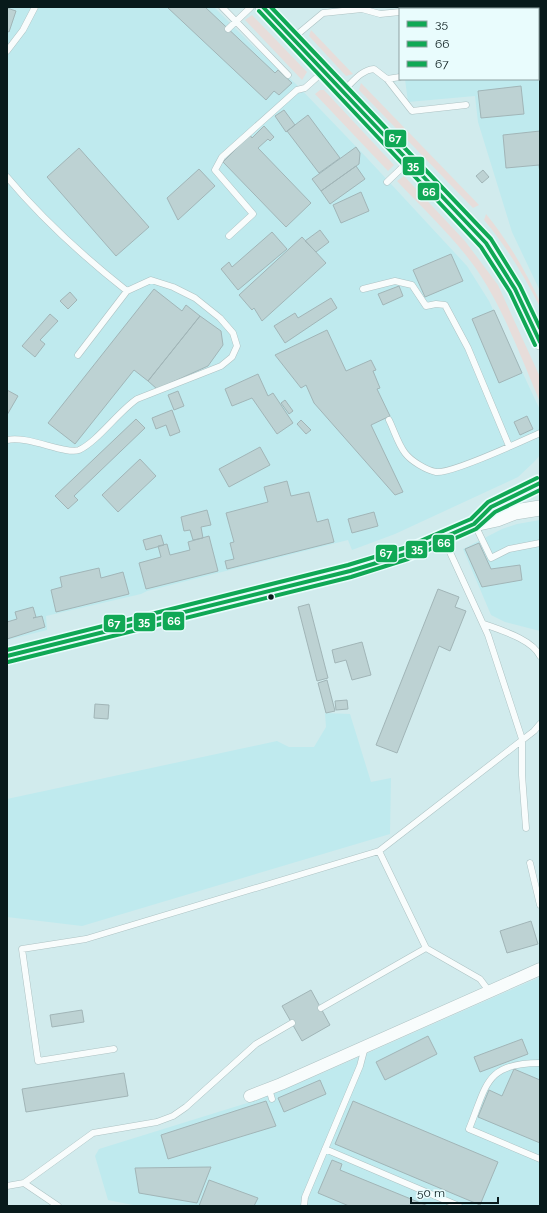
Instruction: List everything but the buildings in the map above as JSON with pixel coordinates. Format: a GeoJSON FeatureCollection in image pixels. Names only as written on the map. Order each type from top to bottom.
{"type":"FeatureCollection","features":[{"type":"Feature","properties":{"kind":"street"},"geometry":{"type":"LineString","coordinates":[[263,7],[486,243],[515,289],[540,342]]}},
{"type":"Feature","properties":{"kind":"street"},"geometry":{"type":"LineString","coordinates":[[474,524],[491,507],[540,483]]}},
{"type":"Feature","properties":{"kind":"street"},"geometry":{"type":"LineString","coordinates":[[7,656],[350,571],[406,554],[474,524],[497,519],[515,512],[540,508]]}},
{"type":"Feature","properties":{"kind":"street"},"geometry":{"type":"LineString","coordinates":[[250,1096],[270,1094],[365,1047],[540,969]]}},
{"type":"Feature","properties":{"kind":"lane"},"geometry":{"type":"LineString","coordinates":[[7,51],[23,30],[35,7]]}},
{"type":"Feature","properties":{"kind":"lane"},"geometry":{"type":"LineString","coordinates":[[222,7],[288,76]]}},
{"type":"Feature","properties":{"kind":"lane"},"geometry":{"type":"LineString","coordinates":[[228,29],[251,7]]}},
{"type":"Feature","properties":{"kind":"lane"},"geometry":{"type":"LineString","coordinates":[[293,38],[322,14],[362,8],[380,14],[399,12]]}},
{"type":"Feature","properties":{"kind":"lane"},"geometry":{"type":"LineString","coordinates":[[343,91],[366,70],[374,69],[387,79],[412,111],[466,105]]}},
{"type":"Feature","properties":{"kind":"lane"},"geometry":{"type":"LineString","coordinates":[[228,236],[253,214],[215,170],[222,157],[297,90],[304,88],[324,71]]}},
{"type":"Feature","properties":{"kind":"lane"},"geometry":{"type":"LineString","coordinates":[[387,79],[399,77]]}},
{"type":"Feature","properties":{"kind":"lane"},"geometry":{"type":"LineString","coordinates":[[387,182],[409,161]]}},
{"type":"Feature","properties":{"kind":"lane"},"geometry":{"type":"LineString","coordinates":[[7,178],[70,244],[127,292]]}},
{"type":"Feature","properties":{"kind":"lane"},"geometry":{"type":"LineString","coordinates":[[7,440],[14,438],[36,441],[71,451],[78,450],[87,445],[125,407],[137,400],[221,366],[232,358],[237,346],[233,333],[220,318],[195,298],[173,287],[151,280],[127,292],[78,355]]}},
{"type":"Feature","properties":{"kind":"lane"},"geometry":{"type":"LineString","coordinates":[[363,289],[395,281],[412,285],[426,306],[436,304],[446,305],[468,348],[509,446]]}},
{"type":"Feature","properties":{"kind":"lane"},"geometry":{"type":"LineString","coordinates":[[389,420],[404,453],[417,464],[437,472],[456,468],[540,433]]}},
{"type":"Feature","properties":{"kind":"lane"},"geometry":{"type":"LineString","coordinates":[[474,524],[491,558],[509,549],[540,543]]}},
{"type":"Feature","properties":{"kind":"lane"},"geometry":{"type":"LineString","coordinates":[[444,537],[484,624],[522,739],[522,774],[526,828]]}},
{"type":"Feature","properties":{"kind":"lane"},"geometry":{"type":"LineString","coordinates":[[484,624],[511,633],[538,651],[540,656]]}},
{"type":"Feature","properties":{"kind":"lane"},"geometry":{"type":"LineString","coordinates":[[114,1049],[38,1061],[22,949],[86,939],[379,851],[534,731],[540,724]]}},
{"type":"Feature","properties":{"kind":"lane"},"geometry":{"type":"LineString","coordinates":[[379,851],[426,948],[480,979],[489,991]]}},
{"type":"Feature","properties":{"kind":"lane"},"geometry":{"type":"LineString","coordinates":[[530,863],[540,905]]}},
{"type":"Feature","properties":{"kind":"lane"},"geometry":{"type":"LineString","coordinates":[[320,1008],[426,948]]}},
{"type":"Feature","properties":{"kind":"lane"},"geometry":{"type":"LineString","coordinates":[[7,1186],[24,1183],[94,1132],[157,1122],[173,1116],[186,1107],[256,1044],[292,1023]]}},
{"type":"Feature","properties":{"kind":"lane"},"geometry":{"type":"LineString","coordinates":[[304,1206],[305,1197],[360,1066],[365,1047]]}},
{"type":"Feature","properties":{"kind":"lane"},"geometry":{"type":"LineString","coordinates":[[540,1063],[510,1065],[490,1079],[469,1129],[540,1160]]}},
{"type":"Feature","properties":{"kind":"lane"},"geometry":{"type":"LineString","coordinates":[[325,1149],[459,1206]]}},
{"type":"Feature","properties":{"kind":"lane"},"geometry":{"type":"LineString","coordinates":[[24,1183],[58,1206]]}},
{"type":"Feature","properties":{"kind":"shaded area"},"geometry":{"type":"Polygon","coordinates":[[[7,7],[214,7],[252,45],[296,84],[467,266],[489,301],[540,410],[540,455],[518,477],[395,534],[352,550],[348,540],[147,591],[141,594],[46,616],[47,630],[7,640],[7,7]]]}},
{"type":"Feature","properties":{"kind":"shaded area"},"geometry":{"type":"Polygon","coordinates":[[[252,15],[307,72],[302,80],[245,20],[252,15]]]}},
{"type":"Feature","properties":{"kind":"shaded area"},"geometry":{"type":"Polygon","coordinates":[[[539,18],[540,291],[512,232],[478,122],[475,96],[408,102],[405,80],[539,80],[539,18]]]}},
{"type":"Feature","properties":{"kind":"shaded area"},"geometry":{"type":"Polygon","coordinates":[[[311,30],[353,74],[346,76],[309,36],[311,30]]]}},
{"type":"Feature","properties":{"kind":"shaded area"},"geometry":{"type":"Polygon","coordinates":[[[361,83],[479,205],[473,208],[359,90],[361,83]]]}},
{"type":"Feature","properties":{"kind":"shaded area"},"geometry":{"type":"Polygon","coordinates":[[[320,90],[324,90],[394,165],[388,171],[315,94],[320,90]]]}},
{"type":"Feature","properties":{"kind":"shaded area"},"geometry":{"type":"Polygon","coordinates":[[[404,176],[465,241],[498,285],[540,377],[540,402],[512,334],[487,285],[458,246],[397,181],[404,176]]]}},
{"type":"Feature","properties":{"kind":"shaded area"},"geometry":{"type":"Polygon","coordinates":[[[486,214],[509,245],[522,267],[540,302],[540,307],[515,262],[484,220],[486,214]]]}},
{"type":"Feature","properties":{"kind":"shaded area"},"geometry":{"type":"Polygon","coordinates":[[[540,520],[540,631],[505,622],[491,615],[463,549],[502,529],[517,524],[540,520]]]}},
{"type":"Feature","properties":{"kind":"shaded area"},"geometry":{"type":"Polygon","coordinates":[[[325,713],[350,714],[371,782],[391,778],[390,834],[82,926],[7,917],[7,799],[277,741],[289,747],[314,747],[326,727],[325,713]]]}},
{"type":"Feature","properties":{"kind":"shaded area"},"geometry":{"type":"Polygon","coordinates":[[[540,977],[540,1206],[138,1206],[108,1200],[95,1156],[99,1149],[257,1100],[318,1075],[540,977]]]}},
{"type":"Feature","properties":{"kind":"transit line","name":"35"},"geometry":{"type":"LineString","coordinates":[[263,7],[486,243],[515,289],[540,342]]}},
{"type":"Feature","properties":{"kind":"transit line","name":"67"},"geometry":{"type":"LineString","coordinates":[[271,7],[491,239],[520,286],[540,328]]}},
{"type":"Feature","properties":{"kind":"transit line","name":"66"},"geometry":{"type":"LineString","coordinates":[[259,11],[481,247],[510,292],[535,345]]}},
{"type":"Feature","properties":{"kind":"transit line","name":"67"},"geometry":{"type":"LineString","coordinates":[[7,650],[348,565],[404,548],[471,519],[488,502],[537,478]]}},
{"type":"Feature","properties":{"kind":"transit line","name":"35"},"geometry":{"type":"LineString","coordinates":[[7,656],[350,571],[406,554],[474,524],[491,507],[540,483]]}},
{"type":"Feature","properties":{"kind":"transit line","name":"66"},"geometry":{"type":"LineString","coordinates":[[8,662],[351,577],[408,559],[476,529],[495,512],[540,490]]}}]}
